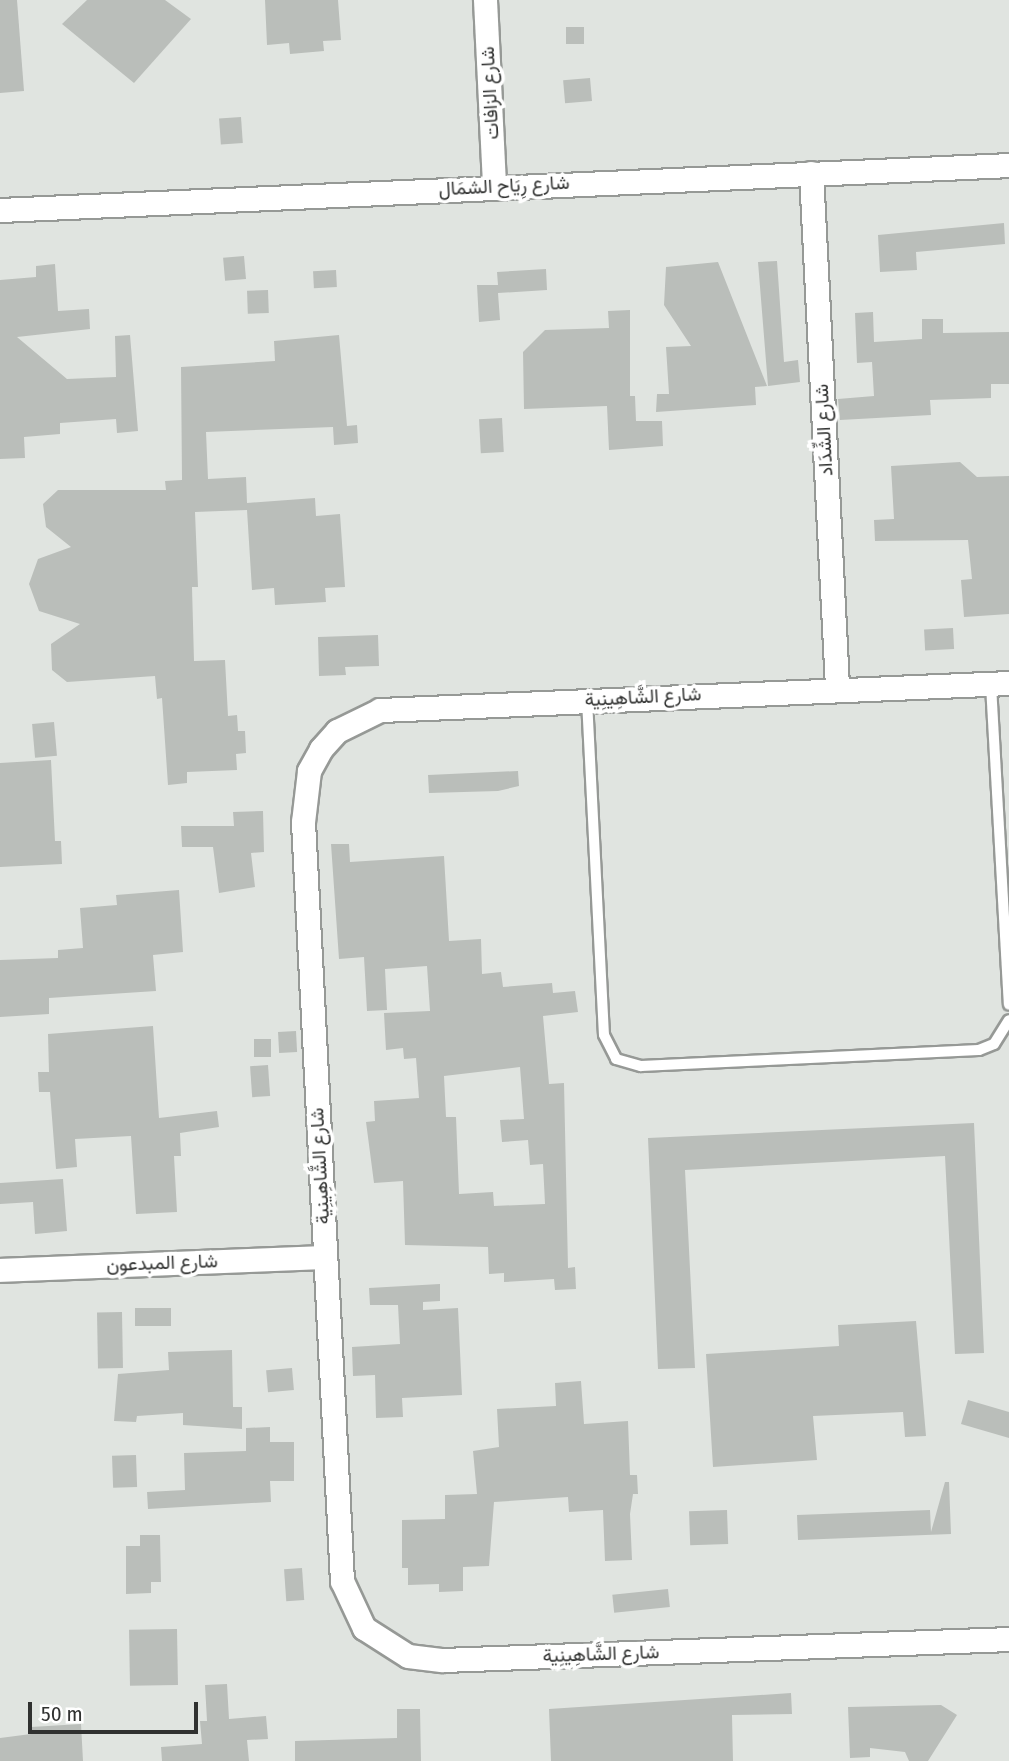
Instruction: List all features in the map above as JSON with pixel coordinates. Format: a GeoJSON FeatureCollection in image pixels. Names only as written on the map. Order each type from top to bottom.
{"type":"FeatureCollection","features":[{"type":"Feature","properties":{"kind":"street","name":"شارع الزافات"},"geometry":{"type":"LineString","coordinates":[[485,0],[494,186]]}},
{"type":"Feature","properties":{"kind":"street","name":"شارع رِيَاح الشمَال"},"geometry":{"type":"LineString","coordinates":[[0,210],[1009,165]]}},
{"type":"Feature","properties":{"kind":"street","name":"شارع الشِّدَاد"},"geometry":{"type":"LineString","coordinates":[[811,173],[837,687]]}},
{"type":"Feature","properties":{"kind":"street","name":"شارع الشَّاهِينِية"},"geometry":{"type":"LineString","coordinates":[[1000,684],[837,687],[380,710],[337,731],[309,771],[303,822],[342,1581],[354,1614],[392,1649],[443,1660],[1009,1639]]}},
{"type":"Feature","properties":{"kind":"street","name":"شارع المبدعون"},"geometry":{"type":"LineString","coordinates":[[0,1270],[325,1257]]}},
{"type":"Feature","properties":{"kind":"lane"},"geometry":{"type":"LineString","coordinates":[[1000,684],[996,761],[1009,1004]]}},
{"type":"Feature","properties":{"kind":"lane"},"geometry":{"type":"LineString","coordinates":[[587,700],[604,1035],[616,1059],[641,1066],[979,1050],[994,1044],[1009,1020]]}},
{"type":"Feature","properties":{"kind":"lane"},"geometry":{"type":"LineString","coordinates":[[996,761],[1009,760]]}},
{"type":"Feature","properties":{"kind":"building"},"geometry":{"type":"Polygon","coordinates":[[[0,0],[17,0],[24,91],[0,93],[0,0]]]}},
{"type":"Feature","properties":{"kind":"building"},"geometry":{"type":"Polygon","coordinates":[[[87,0],[165,0],[191,19],[134,83],[62,24],[87,0]]]}},
{"type":"Feature","properties":{"kind":"building"},"geometry":{"type":"Polygon","coordinates":[[[265,0],[338,0],[341,40],[323,41],[324,51],[290,54],[289,43],[267,45],[265,0]]]}},
{"type":"Feature","properties":{"kind":"building"},"geometry":{"type":"Polygon","coordinates":[[[566,27],[584,27],[584,44],[566,44],[566,27]]]}},
{"type":"Feature","properties":{"kind":"building"},"geometry":{"type":"Polygon","coordinates":[[[590,78],[592,101],[565,103],[563,80],[590,78]]]}},
{"type":"Feature","properties":{"kind":"building"},"geometry":{"type":"Polygon","coordinates":[[[241,117],[243,143],[221,144],[219,119],[241,117]]]}},
{"type":"Feature","properties":{"kind":"building"},"geometry":{"type":"Polygon","coordinates":[[[1004,223],[1005,244],[916,252],[917,270],[880,272],[878,235],[1004,223]]]}},
{"type":"Feature","properties":{"kind":"building"},"geometry":{"type":"Polygon","coordinates":[[[244,256],[246,279],[225,281],[223,258],[244,256]]]}},
{"type":"Feature","properties":{"kind":"building"},"geometry":{"type":"Polygon","coordinates":[[[777,261],[784,362],[798,360],[800,382],[768,386],[758,262],[777,261]]]}},
{"type":"Feature","properties":{"kind":"building"},"geometry":{"type":"Polygon","coordinates":[[[718,262],[767,386],[755,387],[756,405],[656,412],[657,394],[669,394],[666,347],[691,346],[664,305],[666,267],[718,262]]]}},
{"type":"Feature","properties":{"kind":"building"},"geometry":{"type":"Polygon","coordinates":[[[55,264],[58,311],[89,309],[90,329],[17,337],[67,379],[116,377],[115,336],[130,335],[138,431],[117,433],[116,419],[60,423],[60,434],[24,437],[25,458],[0,459],[0,280],[36,277],[36,266],[55,264]]]}},
{"type":"Feature","properties":{"kind":"building"},"geometry":{"type":"Polygon","coordinates":[[[546,269],[547,290],[498,293],[500,320],[479,322],[477,285],[498,285],[497,272],[546,269]]]}},
{"type":"Feature","properties":{"kind":"building"},"geometry":{"type":"Polygon","coordinates":[[[336,270],[337,287],[314,288],[313,271],[336,270]]]}},
{"type":"Feature","properties":{"kind":"building"},"geometry":{"type":"Polygon","coordinates":[[[268,290],[269,313],[248,314],[247,291],[268,290]]]}},
{"type":"Feature","properties":{"kind":"building"},"geometry":{"type":"Polygon","coordinates":[[[630,310],[630,396],[635,396],[636,421],[662,421],[663,446],[609,450],[607,406],[524,409],[523,352],[545,330],[609,328],[608,311],[630,310]]]}},
{"type":"Feature","properties":{"kind":"building"},"geometry":{"type":"Polygon","coordinates":[[[873,312],[874,342],[922,339],[922,319],[943,319],[943,333],[1009,332],[1009,384],[991,384],[991,398],[930,400],[931,415],[840,420],[838,399],[874,396],[872,362],[857,363],[855,313],[873,312]]]}},
{"type":"Feature","properties":{"kind":"building"},"geometry":{"type":"Polygon","coordinates":[[[339,335],[347,426],[357,425],[358,443],[334,445],[333,427],[206,432],[208,479],[246,477],[247,503],[315,498],[316,516],[340,514],[345,587],[325,588],[326,602],[275,605],[274,588],[252,590],[247,510],[195,512],[198,587],[192,587],[194,661],[225,660],[228,716],[237,715],[238,731],[245,731],[246,753],[236,754],[237,770],[187,772],[187,783],[168,785],[162,698],[157,699],[155,676],[67,682],[52,670],[51,644],[80,624],[39,611],[29,584],[38,559],[71,547],[46,527],[43,504],[58,490],[166,490],[165,481],[182,480],[181,367],[275,361],[274,341],[339,335]]]}},
{"type":"Feature","properties":{"kind":"building"},"geometry":{"type":"Polygon","coordinates":[[[502,418],[504,452],[481,453],[479,419],[502,418]]]}},
{"type":"Feature","properties":{"kind":"building"},"geometry":{"type":"Polygon","coordinates":[[[960,462],[977,477],[1009,476],[1009,614],[964,617],[961,580],[972,579],[968,540],[875,541],[874,520],[894,519],[891,466],[960,462]]]}},
{"type":"Feature","properties":{"kind":"building"},"geometry":{"type":"Polygon","coordinates":[[[953,628],[954,649],[925,650],[924,630],[953,628]]]}},
{"type":"Feature","properties":{"kind":"building"},"geometry":{"type":"Polygon","coordinates":[[[378,635],[379,666],[345,667],[346,675],[319,676],[318,637],[378,635]]]}},
{"type":"Feature","properties":{"kind":"building"},"geometry":{"type":"Polygon","coordinates":[[[54,722],[57,756],[35,758],[32,724],[54,722]]]}},
{"type":"Feature","properties":{"kind":"building"},"geometry":{"type":"Polygon","coordinates":[[[51,760],[55,841],[61,841],[62,864],[0,867],[0,763],[51,760]]]}},
{"type":"Feature","properties":{"kind":"building"},"geometry":{"type":"Polygon","coordinates":[[[518,771],[519,786],[498,791],[429,793],[428,775],[518,771]]]}},
{"type":"Feature","properties":{"kind":"building"},"geometry":{"type":"Polygon","coordinates":[[[263,811],[264,852],[251,853],[255,887],[219,893],[213,847],[182,847],[181,826],[234,826],[233,812],[263,811]]]}},
{"type":"Feature","properties":{"kind":"building"},"geometry":{"type":"Polygon","coordinates":[[[331,844],[349,844],[350,862],[444,856],[449,941],[481,939],[482,974],[501,972],[503,987],[552,983],[553,993],[575,991],[578,1012],[543,1016],[549,1084],[564,1083],[568,1268],[575,1267],[576,1289],[555,1290],[554,1279],[504,1282],[504,1273],[489,1274],[488,1247],[405,1245],[403,1181],[374,1183],[366,1122],[375,1121],[374,1101],[419,1098],[416,1058],[404,1059],[403,1048],[386,1050],[384,1013],[430,1011],[427,966],[385,969],[387,1010],[367,1011],[364,957],[339,959],[331,844]],[[520,1067],[444,1076],[446,1117],[456,1117],[459,1194],[493,1192],[494,1206],[545,1204],[543,1164],[530,1165],[528,1140],[502,1142],[500,1120],[524,1119],[520,1067]]]}},
{"type":"Feature","properties":{"kind":"building"},"geometry":{"type":"Polygon","coordinates":[[[179,890],[183,952],[153,955],[156,991],[49,998],[49,1014],[0,1017],[0,960],[58,958],[58,950],[83,948],[80,908],[117,905],[116,895],[179,890]]]}},
{"type":"Feature","properties":{"kind":"building"},"geometry":{"type":"Polygon","coordinates":[[[153,1026],[159,1118],[217,1111],[219,1127],[180,1133],[181,1156],[174,1156],[177,1212],[136,1214],[131,1136],[75,1139],[77,1167],[56,1169],[50,1092],[39,1092],[38,1072],[49,1072],[48,1034],[153,1026]]]}},
{"type":"Feature","properties":{"kind":"building"},"geometry":{"type":"Polygon","coordinates":[[[296,1031],[297,1052],[279,1053],[278,1032],[296,1031]]]}},
{"type":"Feature","properties":{"kind":"building"},"geometry":{"type":"Polygon","coordinates":[[[254,1039],[271,1039],[271,1057],[254,1057],[254,1039]]]}},
{"type":"Feature","properties":{"kind":"building"},"geometry":{"type":"Polygon","coordinates":[[[268,1065],[270,1096],[252,1097],[250,1066],[268,1065]]]}},
{"type":"Feature","properties":{"kind":"building"},"geometry":{"type":"Polygon","coordinates":[[[974,1123],[984,1353],[955,1354],[945,1156],[685,1170],[695,1368],[658,1369],[648,1138],[974,1123]]]}},
{"type":"Feature","properties":{"kind":"building"},"geometry":{"type":"Polygon","coordinates":[[[63,1179],[67,1231],[35,1234],[33,1202],[0,1204],[0,1183],[63,1179]]]}},
{"type":"Feature","properties":{"kind":"building"},"geometry":{"type":"Polygon","coordinates":[[[440,1284],[440,1301],[423,1302],[423,1310],[458,1308],[462,1395],[402,1398],[403,1417],[376,1418],[375,1375],[353,1376],[352,1347],[400,1344],[398,1305],[370,1305],[369,1288],[440,1284]]]}},
{"type":"Feature","properties":{"kind":"building"},"geometry":{"type":"Polygon","coordinates":[[[135,1308],[171,1308],[171,1326],[135,1326],[135,1308]]]}},
{"type":"Feature","properties":{"kind":"building"},"geometry":{"type":"Polygon","coordinates":[[[97,1312],[122,1312],[123,1368],[98,1368],[97,1312]]]}},
{"type":"Feature","properties":{"kind":"building"},"geometry":{"type":"Polygon","coordinates":[[[916,1321],[926,1436],[905,1437],[903,1412],[813,1416],[817,1460],[713,1467],[706,1354],[839,1346],[838,1325],[916,1321]]]}},
{"type":"Feature","properties":{"kind":"building"},"geometry":{"type":"Polygon","coordinates":[[[232,1350],[233,1407],[242,1407],[242,1429],[183,1425],[183,1413],[137,1416],[136,1422],[114,1421],[118,1374],[169,1370],[168,1352],[232,1350]]]}},
{"type":"Feature","properties":{"kind":"building"},"geometry":{"type":"Polygon","coordinates":[[[292,1368],[294,1390],[268,1392],[266,1370],[292,1368]]]}},
{"type":"Feature","properties":{"kind":"building"},"geometry":{"type":"Polygon","coordinates":[[[581,1381],[584,1424],[628,1421],[630,1475],[637,1475],[638,1494],[633,1494],[630,1514],[632,1560],[605,1561],[603,1510],[569,1512],[568,1497],[494,1502],[489,1566],[463,1567],[463,1591],[439,1592],[439,1584],[408,1585],[408,1568],[402,1568],[402,1520],[445,1519],[445,1495],[477,1494],[473,1451],[499,1447],[497,1409],[556,1406],[555,1383],[581,1381]]]}},
{"type":"Feature","properties":{"kind":"building"},"geometry":{"type":"Polygon","coordinates":[[[968,1400],[1009,1412],[1009,1438],[961,1424],[968,1400]]]}},
{"type":"Feature","properties":{"kind":"building"},"geometry":{"type":"Polygon","coordinates":[[[270,1427],[270,1442],[294,1442],[294,1481],[270,1481],[271,1502],[148,1509],[147,1492],[185,1490],[184,1453],[246,1451],[246,1428],[270,1427]]]}},
{"type":"Feature","properties":{"kind":"building"},"geometry":{"type":"Polygon","coordinates":[[[136,1455],[137,1487],[113,1488],[112,1456],[136,1455]]]}},
{"type":"Feature","properties":{"kind":"building"},"geometry":{"type":"Polygon","coordinates":[[[945,1482],[949,1482],[951,1534],[798,1540],[797,1515],[930,1510],[931,1532],[945,1482]]]}},
{"type":"Feature","properties":{"kind":"building"},"geometry":{"type":"Polygon","coordinates":[[[727,1510],[728,1544],[690,1545],[689,1511],[727,1510]]]}},
{"type":"Feature","properties":{"kind":"building"},"geometry":{"type":"Polygon","coordinates":[[[140,1535],[160,1535],[161,1582],[151,1582],[151,1593],[126,1594],[126,1546],[140,1546],[140,1535]]]}},
{"type":"Feature","properties":{"kind":"building"},"geometry":{"type":"Polygon","coordinates":[[[302,1568],[304,1600],[286,1601],[284,1569],[302,1568]]]}},
{"type":"Feature","properties":{"kind":"building"},"geometry":{"type":"Polygon","coordinates":[[[668,1589],[670,1607],[614,1613],[612,1595],[668,1589]]]}},
{"type":"Feature","properties":{"kind":"building"},"geometry":{"type":"Polygon","coordinates":[[[177,1629],[178,1685],[130,1686],[129,1630],[177,1629]]]}},
{"type":"Feature","properties":{"kind":"building"},"geometry":{"type":"Polygon","coordinates":[[[227,1684],[229,1719],[266,1716],[268,1739],[247,1740],[249,1761],[162,1761],[161,1747],[202,1744],[200,1721],[207,1721],[205,1685],[227,1684]]]}},
{"type":"Feature","properties":{"kind":"building"},"geometry":{"type":"Polygon","coordinates":[[[791,1693],[792,1714],[732,1715],[733,1761],[551,1761],[549,1709],[791,1693]]]}},
{"type":"Feature","properties":{"kind":"building"},"geometry":{"type":"Polygon","coordinates":[[[941,1705],[957,1715],[928,1761],[909,1761],[905,1752],[870,1748],[870,1757],[850,1758],[848,1707],[941,1705]]]}},
{"type":"Feature","properties":{"kind":"building"},"geometry":{"type":"Polygon","coordinates":[[[397,1709],[420,1709],[421,1761],[295,1761],[295,1741],[397,1738],[397,1709]]]}},
{"type":"Feature","properties":{"kind":"building"},"geometry":{"type":"Polygon","coordinates":[[[81,1724],[83,1761],[0,1761],[0,1738],[31,1734],[31,1727],[81,1724]]]}}]}
